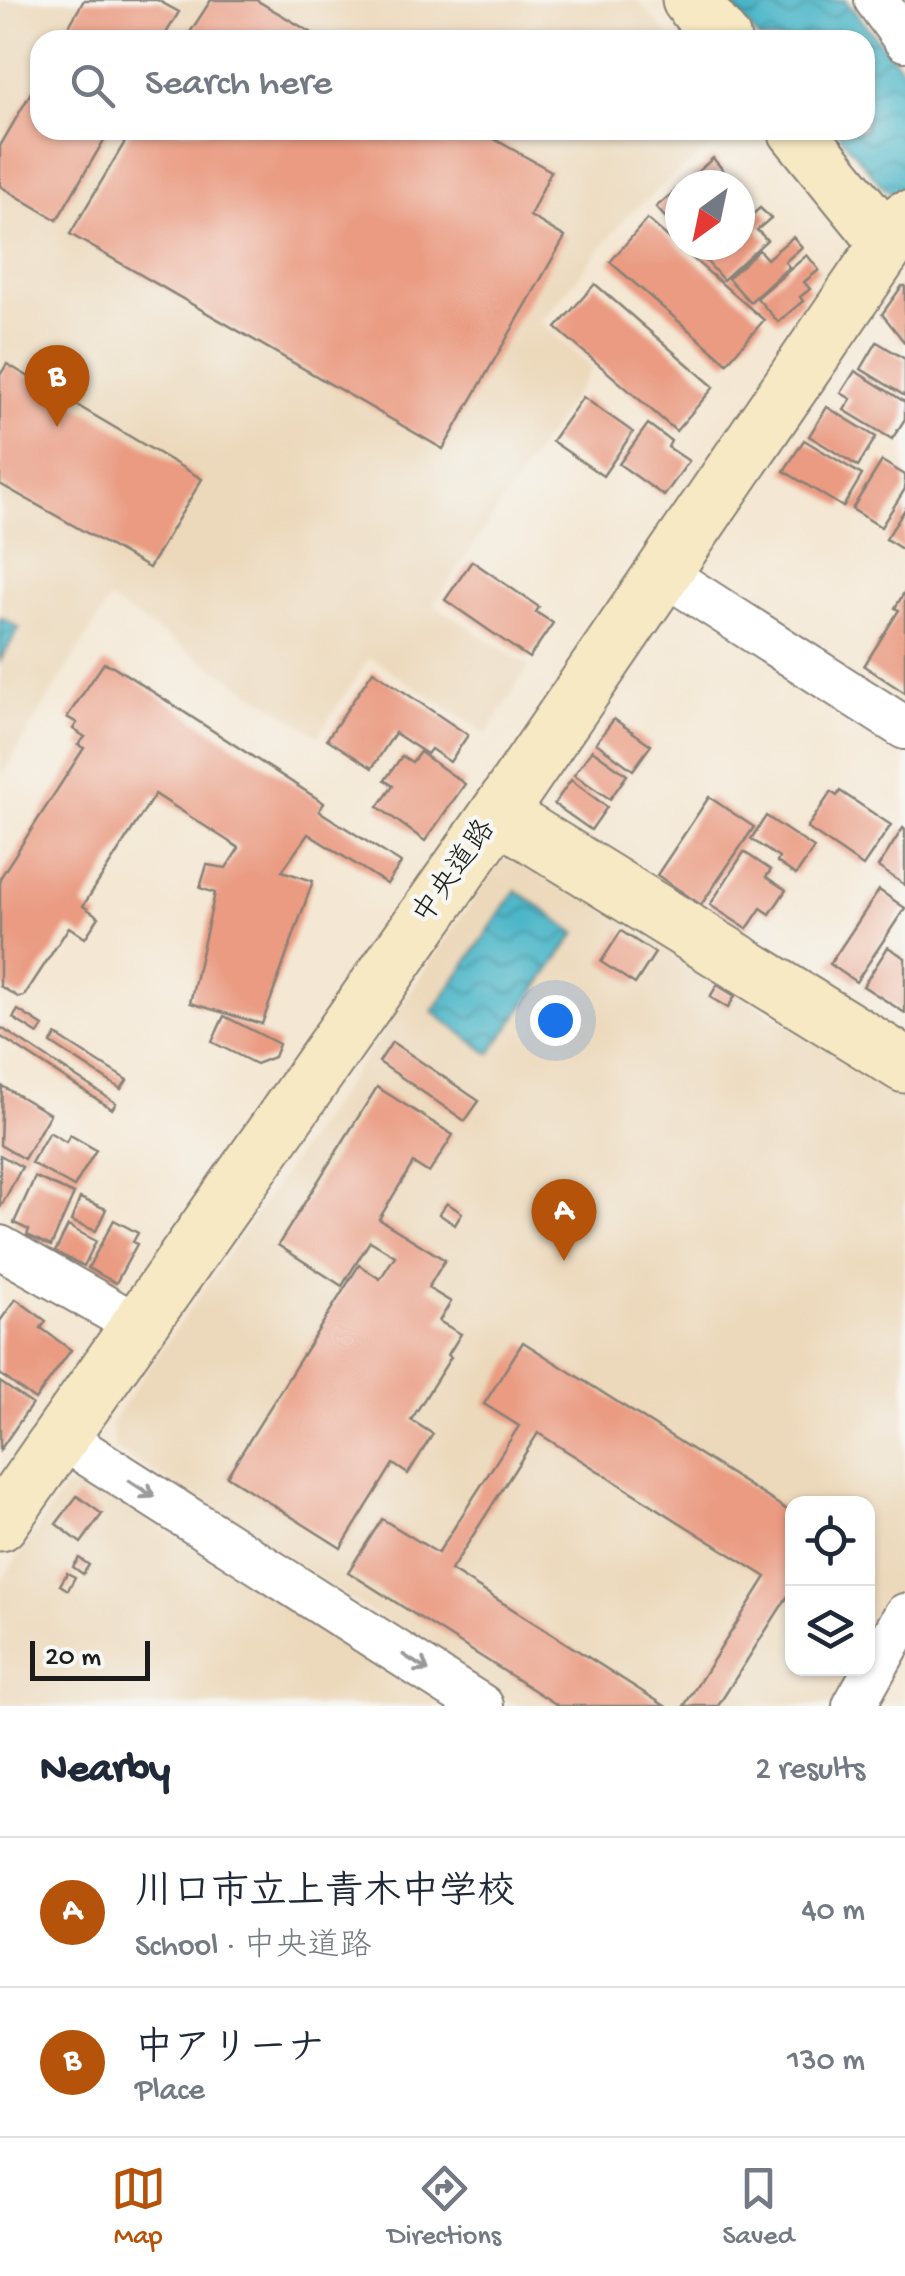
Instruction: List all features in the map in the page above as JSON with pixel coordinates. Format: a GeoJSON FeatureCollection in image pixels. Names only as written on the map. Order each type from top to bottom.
{"type":"FeatureCollection","features":[{"type":"Feature","properties":{"kind":"main road"},"geometry":{"type":"LineString","coordinates":[[690,0],[714,30]]}},
{"type":"Feature","properties":{"kind":"main road"},"geometry":{"type":"LineString","coordinates":[[806,140],[897,231]]}},
{"type":"Feature","properties":{"kind":"main road","name":"中央道路"},"geometry":{"type":"LineString","coordinates":[[0,1523],[498,814],[897,231]]}},
{"type":"Feature","properties":{"kind":"main road"},"geometry":{"type":"LineString","coordinates":[[498,814],[905,1065]]}},
{"type":"Feature","properties":{"kind":"street"},"geometry":{"type":"LineString","coordinates":[[876,0],[905,40]]}},
{"type":"Feature","properties":{"kind":"street"},"geometry":{"type":"LineString","coordinates":[[662,574],[905,728]]}},
{"type":"Feature","properties":{"kind":"street"},"geometry":{"type":"LineString","coordinates":[[0,1247],[137,1325]]}},
{"type":"Feature","properties":{"kind":"street"},"geometry":{"type":"LineString","coordinates":[[60,1436],[482,1706]]}},
{"type":"Feature","properties":{"kind":"street"},"geometry":{"type":"LineString","coordinates":[[854,1706],[905,1614]]}},
{"type":"Feature","properties":{"kind":"shaded area"},"geometry":{"type":"Polygon","coordinates":[[[0,0],[637,0],[663,30],[30,30],[30,140],[718,140],[682,170],[665,170],[665,184],[627,216],[541,322],[592,368],[434,605],[529,666],[486,734],[370,657],[318,735],[109,600],[0,778],[0,0]]]}},
{"type":"Feature","properties":{"kind":"shaded area"},"geometry":{"type":"Polygon","coordinates":[[[524,857],[905,1098],[905,1578],[875,1633],[875,1496],[785,1496],[785,1676],[851,1676],[835,1706],[517,1706],[115,1448],[111,1423],[501,860],[524,857]]]}},
{"type":"Feature","properties":{"kind":"shaded area"},"geometry":{"type":"Polygon","coordinates":[[[94,1485],[445,1706],[0,1706],[0,1583],[65,1488],[94,1485]]]}},
{"type":"Feature","properties":{"kind":"water"},"geometry":{"type":"Polygon","coordinates":[[[726,0],[845,0],[870,30],[752,30],[726,0]]]}},
{"type":"Feature","properties":{"kind":"water"},"geometry":{"type":"Polygon","coordinates":[[[875,36],[905,72],[905,206],[882,186],[843,140],[875,140],[875,36]]]}},
{"type":"Feature","properties":{"kind":"water"},"geometry":{"type":"Polygon","coordinates":[[[0,617],[19,628],[0,661],[0,617]]]}},
{"type":"Feature","properties":{"kind":"water"},"geometry":{"type":"Polygon","coordinates":[[[516,890],[576,933],[490,1054],[433,1012],[516,890]]]}},
{"type":"Feature","properties":{"kind":"building"},"geometry":{"type":"Polygon","coordinates":[[[84,0],[157,0],[179,12],[168,30],[67,30],[84,0]]]}},
{"type":"Feature","properties":{"kind":"building"},"geometry":{"type":"Polygon","coordinates":[[[211,0],[256,0],[307,30],[192,30],[211,0]]]}},
{"type":"Feature","properties":{"kind":"building"},"geometry":{"type":"Polygon","coordinates":[[[30,94],[30,140],[104,140],[57,220],[0,186],[0,146],[30,94]]]}},
{"type":"Feature","properties":{"kind":"building"},"geometry":{"type":"Polygon","coordinates":[[[126,140],[496,140],[551,171],[530,216],[565,237],[443,449],[70,234],[126,140]]]}},
{"type":"Feature","properties":{"kind":"building"},"geometry":{"type":"Polygon","coordinates":[[[713,158],[723,170],[700,170],[713,158]]]}},
{"type":"Feature","properties":{"kind":"building"},"geometry":{"type":"Polygon","coordinates":[[[665,199],[665,217],[656,207],[665,199]]]}},
{"type":"Feature","properties":{"kind":"building"},"geometry":{"type":"Polygon","coordinates":[[[760,208],[771,218],[757,230],[767,240],[755,251],[755,212],[760,208]]]}},
{"type":"Feature","properties":{"kind":"building"},"geometry":{"type":"Polygon","coordinates":[[[647,219],[665,235],[665,260],[694,260],[764,320],[727,363],[610,262],[647,219]]]}},
{"type":"Feature","properties":{"kind":"building"},"geometry":{"type":"Polygon","coordinates":[[[793,237],[802,247],[785,262],[789,267],[750,302],[728,278],[748,260],[755,260],[759,250],[767,259],[793,237]]]}},
{"type":"Feature","properties":{"kind":"building"},"geometry":{"type":"Polygon","coordinates":[[[807,255],[819,270],[804,282],[810,289],[800,297],[803,301],[778,322],[757,298],[807,255]]]}},
{"type":"Feature","properties":{"kind":"building"},"geometry":{"type":"Polygon","coordinates":[[[705,260],[745,260],[723,280],[705,260]]]}},
{"type":"Feature","properties":{"kind":"building"},"geometry":{"type":"Polygon","coordinates":[[[595,284],[714,387],[676,431],[556,328],[595,284]]]}},
{"type":"Feature","properties":{"kind":"building"},"geometry":{"type":"Polygon","coordinates":[[[905,286],[905,343],[882,314],[905,286]]]}},
{"type":"Feature","properties":{"kind":"building"},"geometry":{"type":"Polygon","coordinates":[[[877,342],[905,359],[905,396],[861,369],[877,342]]]}},
{"type":"Feature","properties":{"kind":"building"},"geometry":{"type":"Polygon","coordinates":[[[7,364],[202,479],[149,568],[0,484],[0,375],[7,364]]]}},
{"type":"Feature","properties":{"kind":"building"},"geometry":{"type":"Polygon","coordinates":[[[855,371],[905,402],[905,419],[892,439],[844,410],[851,399],[841,393],[855,371]]]}},
{"type":"Feature","properties":{"kind":"building"},"geometry":{"type":"Polygon","coordinates":[[[583,397],[633,432],[603,476],[552,441],[583,397]]]}},
{"type":"Feature","properties":{"kind":"building"},"geometry":{"type":"Polygon","coordinates":[[[827,407],[876,437],[858,466],[809,436],[827,407]]]}},
{"type":"Feature","properties":{"kind":"building"},"geometry":{"type":"Polygon","coordinates":[[[648,424],[671,441],[668,447],[689,461],[664,496],[619,464],[648,424]]]}},
{"type":"Feature","properties":{"kind":"building"},"geometry":{"type":"Polygon","coordinates":[[[804,440],[862,475],[843,507],[784,471],[804,440]]]}},
{"type":"Feature","properties":{"kind":"building"},"geometry":{"type":"Polygon","coordinates":[[[882,461],[905,475],[905,489],[881,527],[852,509],[882,461]]]}},
{"type":"Feature","properties":{"kind":"building"},"geometry":{"type":"Polygon","coordinates":[[[905,509],[905,551],[886,539],[905,509]]]}},
{"type":"Feature","properties":{"kind":"building"},"geometry":{"type":"Polygon","coordinates":[[[472,561],[539,607],[536,612],[553,623],[529,658],[445,600],[472,561]]]}},
{"type":"Feature","properties":{"kind":"building"},"geometry":{"type":"Polygon","coordinates":[[[905,591],[905,693],[864,666],[899,610],[895,608],[905,591]]]}},
{"type":"Feature","properties":{"kind":"building"},"geometry":{"type":"Polygon","coordinates":[[[104,663],[324,803],[319,811],[401,863],[387,884],[308,834],[282,871],[313,881],[262,1024],[190,1003],[215,893],[200,888],[207,865],[226,868],[239,848],[155,794],[83,906],[99,917],[85,938],[69,927],[24,996],[18,997],[0,986],[0,878],[84,748],[78,745],[85,737],[73,729],[77,723],[67,717],[104,663]]]}},
{"type":"Feature","properties":{"kind":"building"},"geometry":{"type":"Polygon","coordinates":[[[373,671],[468,735],[450,762],[431,749],[427,754],[395,733],[372,768],[327,739],[373,671]]]}},
{"type":"Feature","properties":{"kind":"building"},"geometry":{"type":"Polygon","coordinates":[[[614,719],[651,745],[633,770],[596,743],[614,719]]]}},
{"type":"Feature","properties":{"kind":"building"},"geometry":{"type":"Polygon","coordinates":[[[592,750],[627,775],[610,799],[574,775],[592,750]]]}},
{"type":"Feature","properties":{"kind":"building"},"geometry":{"type":"Polygon","coordinates":[[[420,752],[465,784],[425,841],[378,807],[393,786],[385,780],[402,756],[412,762],[420,752]]]}},
{"type":"Feature","properties":{"kind":"building"},"geometry":{"type":"Polygon","coordinates":[[[571,780],[607,807],[591,830],[554,804],[571,780]]]}},
{"type":"Feature","properties":{"kind":"building"},"geometry":{"type":"Polygon","coordinates":[[[840,791],[891,825],[863,866],[807,828],[831,792],[837,796],[840,791]]]}},
{"type":"Feature","properties":{"kind":"building"},"geometry":{"type":"Polygon","coordinates":[[[709,797],[754,827],[701,905],[657,875],[709,797]]]}},
{"type":"Feature","properties":{"kind":"building"},"geometry":{"type":"Polygon","coordinates":[[[766,816],[814,848],[796,875],[751,839],[766,816]]]}},
{"type":"Feature","properties":{"kind":"building"},"geometry":{"type":"Polygon","coordinates":[[[905,830],[905,885],[878,867],[905,830]]]}},
{"type":"Feature","properties":{"kind":"building"},"geometry":{"type":"Polygon","coordinates":[[[744,852],[771,870],[766,877],[786,890],[770,914],[761,908],[747,929],[710,905],[744,852]]]}},
{"type":"Feature","properties":{"kind":"building"},"geometry":{"type":"Polygon","coordinates":[[[879,890],[905,908],[856,982],[830,964],[879,890]]]}},
{"type":"Feature","properties":{"kind":"building"},"geometry":{"type":"Polygon","coordinates":[[[621,931],[655,953],[635,984],[601,962],[621,931]]]}},
{"type":"Feature","properties":{"kind":"building"},"geometry":{"type":"Polygon","coordinates":[[[888,947],[905,958],[905,1013],[863,986],[888,947]]]}},
{"type":"Feature","properties":{"kind":"building"},"geometry":{"type":"Polygon","coordinates":[[[717,985],[735,996],[728,1008],[710,997],[717,985]]]}},
{"type":"Feature","properties":{"kind":"building"},"geometry":{"type":"Polygon","coordinates":[[[18,1010],[43,1026],[38,1034],[13,1018],[18,1010]]]}},
{"type":"Feature","properties":{"kind":"building"},"geometry":{"type":"Polygon","coordinates":[[[224,1016],[279,1044],[274,1057],[256,1064],[212,1042],[224,1016]]]}},
{"type":"Feature","properties":{"kind":"building"},"geometry":{"type":"Polygon","coordinates":[[[0,1027],[116,1103],[112,1109],[0,1036],[0,1027]]]}},
{"type":"Feature","properties":{"kind":"building"},"geometry":{"type":"Polygon","coordinates":[[[56,1035],[127,1080],[121,1089],[51,1043],[56,1035]]]}},
{"type":"Feature","properties":{"kind":"building"},"geometry":{"type":"Polygon","coordinates":[[[392,1042],[479,1101],[465,1121],[379,1062],[392,1042]]]}},
{"type":"Feature","properties":{"kind":"building"},"geometry":{"type":"Polygon","coordinates":[[[2,1086],[50,1114],[24,1159],[0,1145],[2,1086]]]}},
{"type":"Feature","properties":{"kind":"building"},"geometry":{"type":"Polygon","coordinates":[[[377,1087],[453,1135],[429,1173],[413,1163],[379,1219],[445,1260],[428,1288],[451,1302],[439,1321],[461,1334],[411,1420],[433,1434],[408,1474],[393,1464],[341,1548],[227,1476],[359,1265],[380,1279],[395,1256],[370,1241],[342,1286],[278,1245],[377,1087]]]}},
{"type":"Feature","properties":{"kind":"building"},"geometry":{"type":"Polygon","coordinates":[[[49,1132],[66,1142],[70,1135],[96,1150],[74,1187],[31,1163],[49,1132]]]}},
{"type":"Feature","properties":{"kind":"building"},"geometry":{"type":"Polygon","coordinates":[[[0,1155],[22,1167],[0,1208],[0,1155]]]}},
{"type":"Feature","properties":{"kind":"building"},"geometry":{"type":"Polygon","coordinates":[[[35,1177],[74,1194],[51,1246],[27,1235],[29,1230],[14,1223],[35,1177]]]}},
{"type":"Feature","properties":{"kind":"building"},"geometry":{"type":"Polygon","coordinates":[[[80,1198],[106,1209],[96,1231],[71,1221],[80,1198]]]}},
{"type":"Feature","properties":{"kind":"building"},"geometry":{"type":"Polygon","coordinates":[[[447,1203],[462,1213],[455,1225],[439,1214],[447,1203]]]}},
{"type":"Feature","properties":{"kind":"building"},"geometry":{"type":"Polygon","coordinates":[[[114,1220],[138,1233],[133,1242],[137,1244],[116,1283],[88,1268],[114,1220]]]}},
{"type":"Feature","properties":{"kind":"building"},"geometry":{"type":"Polygon","coordinates":[[[68,1226],[96,1241],[84,1266],[55,1252],[68,1226]]]}},
{"type":"Feature","properties":{"kind":"building"},"geometry":{"type":"Polygon","coordinates":[[[16,1299],[46,1321],[41,1328],[71,1350],[35,1400],[0,1374],[0,1321],[16,1299]]]}},
{"type":"Feature","properties":{"kind":"building"},"geometry":{"type":"Polygon","coordinates":[[[523,1342],[785,1509],[785,1600],[718,1706],[684,1706],[766,1577],[538,1433],[451,1570],[665,1706],[559,1706],[348,1572],[382,1519],[438,1553],[519,1426],[484,1404],[523,1342]]]}},
{"type":"Feature","properties":{"kind":"building"},"geometry":{"type":"Polygon","coordinates":[[[0,1382],[32,1404],[0,1450],[0,1382]]]}},
{"type":"Feature","properties":{"kind":"building"},"geometry":{"type":"Polygon","coordinates":[[[77,1496],[102,1514],[81,1543],[56,1524],[77,1496]]]}},
{"type":"Feature","properties":{"kind":"building"},"geometry":{"type":"Polygon","coordinates":[[[79,1558],[89,1565],[83,1574],[73,1567],[79,1558]]]}},
{"type":"Feature","properties":{"kind":"building"},"geometry":{"type":"Polygon","coordinates":[[[67,1573],[75,1577],[68,1590],[60,1585],[67,1573]]]}},
{"type":"Feature","properties":{"kind":"place","name":"中アリーナ"},"geometry":{"type":"Point","coordinates":[57,427]}},
{"type":"Feature","properties":{"kind":"place","name":"川口市立上青木中学校"},"geometry":{"type":"Point","coordinates":[564,1261]}}]}
